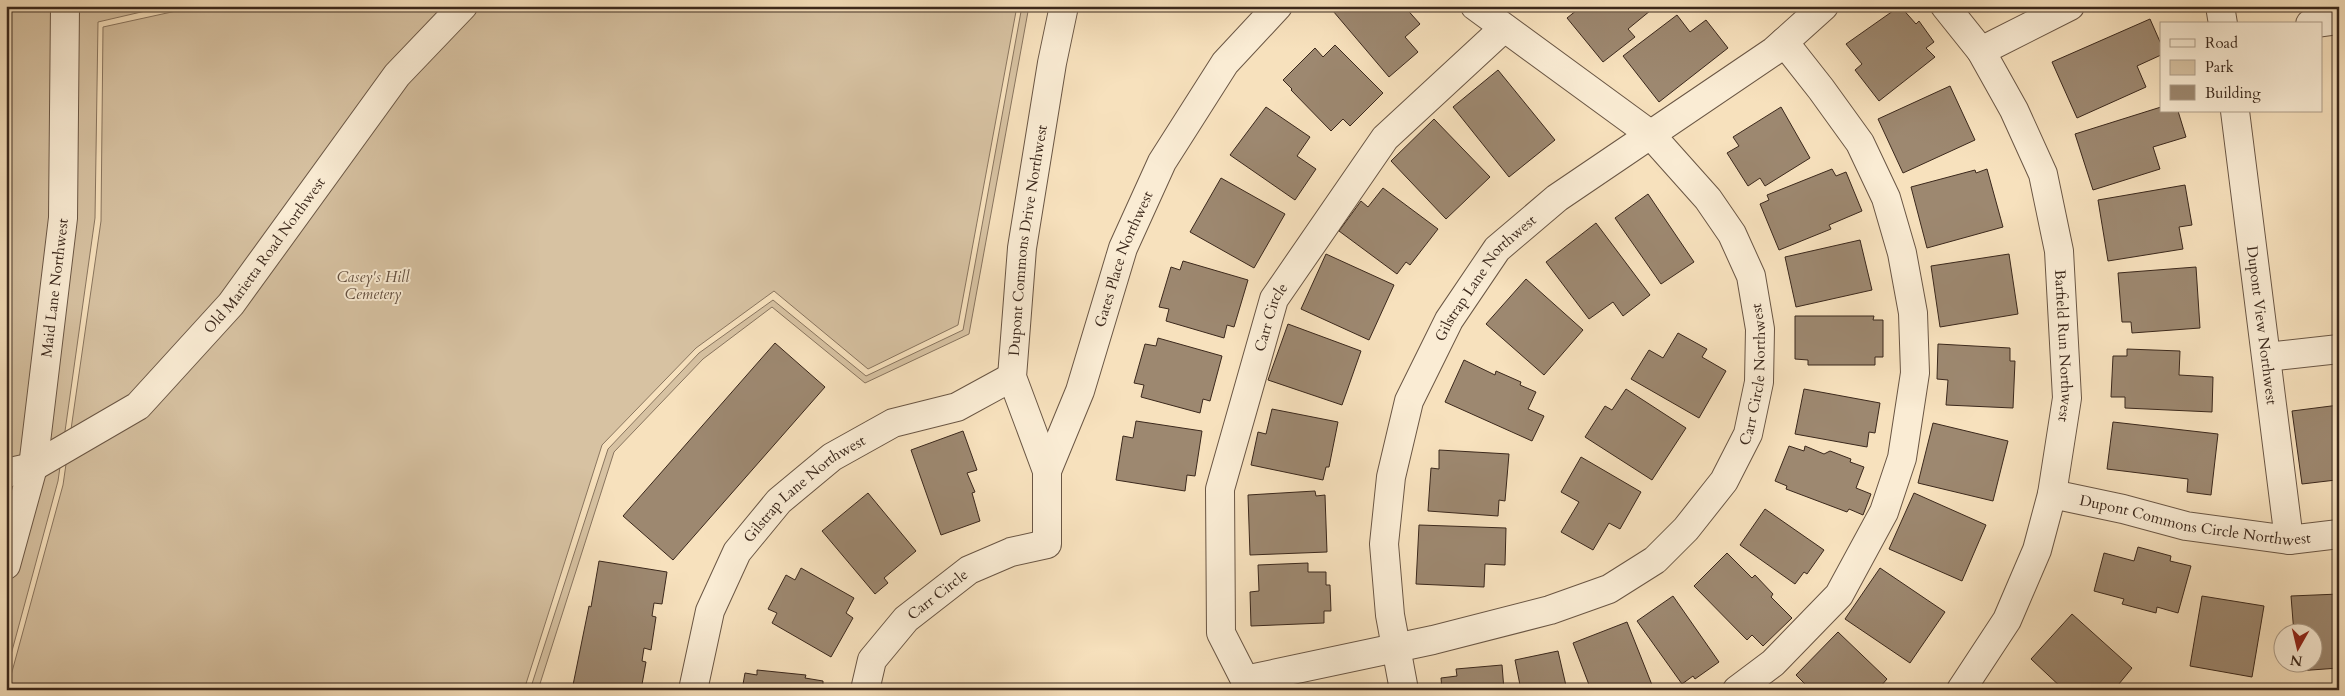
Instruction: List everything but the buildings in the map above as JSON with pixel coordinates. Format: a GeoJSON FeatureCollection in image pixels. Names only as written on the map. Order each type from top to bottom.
{"type":"FeatureCollection","features":[{"type":"Feature","properties":{"kind":"street","name":"Maid Lane Northwest"},"geometry":{"type":"LineString","coordinates":[[6,565],[33,467],[63,218],[65,6]]}},
{"type":"Feature","properties":{"kind":"street","name":"Old Marietta Road Northwest"},"geometry":{"type":"LineString","coordinates":[[6,473],[33,467],[138,406],[231,304],[397,75],[463,6]]}},
{"type":"Feature","properties":{"kind":"street","name":"Dupont Commons Drive Northwest"},"geometry":{"type":"LineString","coordinates":[[1047,471],[1012,377],[1022,248],[1052,63],[1064,6]]}},
{"type":"Feature","properties":{"kind":"street","name":"Gates Place Northwest"},"geometry":{"type":"LineString","coordinates":[[1047,544],[1047,471],[1080,391],[1123,248],[1162,162],[1225,63],[1278,6]]}},
{"type":"Feature","properties":{"kind":"street","name":"Carr Circle Northwest"},"geometry":{"type":"LineString","coordinates":[[1396,648],[1550,610],[1609,589],[1655,560],[1686,530],[1724,481],[1748,434],[1759,382],[1760,329],[1751,276],[1732,234],[1708,199],[1650,134],[1475,6]]}},
{"type":"Feature","properties":{"kind":"street","name":"Gilstrap Lane Northwest"},"geometry":{"type":"LineString","coordinates":[[1404,690],[1390,615],[1384,544],[1390,478],[1409,400],[1449,320],[1497,249],[1557,198],[1784,42],[1824,6]]}},
{"type":"Feature","properties":{"kind":"street","name":"Barfield Run Northwest"},"geometry":{"type":"LineString","coordinates":[[1945,6],[1980,51],[2014,110],[2043,174],[2059,251],[2067,398],[2052,494],[2037,550],[2007,620],[1961,690]]}},
{"type":"Feature","properties":{"kind":"street"},"geometry":{"type":"LineString","coordinates":[[1980,51],[2070,6]]}},
{"type":"Feature","properties":{"kind":"street"},"geometry":{"type":"LineString","coordinates":[[2220,6],[2223,22]]}},
{"type":"Feature","properties":{"kind":"street"},"geometry":{"type":"LineString","coordinates":[[2322,22],[2339,20]]}},
{"type":"Feature","properties":{"kind":"street","name":"Carr Circle"},"geometry":{"type":"LineString","coordinates":[[1396,648],[1246,685],[1221,632],[1220,489],[1274,298],[1385,138],[1504,28]]}},
{"type":"Feature","properties":{"kind":"street"},"geometry":{"type":"LineString","coordinates":[[1738,690],[1773,663],[1839,596],[1887,503],[1902,458],[1915,373],[1913,313],[1902,254],[1886,198],[1860,143],[1822,89],[1784,42]]}},
{"type":"Feature","properties":{"kind":"street","name":"Dupont View Northwest"},"geometry":{"type":"LineString","coordinates":[[2235,112],[2289,540]]}},
{"type":"Feature","properties":{"kind":"street"},"geometry":{"type":"LineString","coordinates":[[2267,357],[2339,349]]}},
{"type":"Feature","properties":{"kind":"street","name":"Gilstrap Lane Northwest"},"geometry":{"type":"LineString","coordinates":[[693,690],[710,610],[737,552],[779,501],[832,457],[893,423],[957,407],[1012,377]]}},
{"type":"Feature","properties":{"kind":"street","name":"Dupont Commons Circle Northwest"},"geometry":{"type":"LineString","coordinates":[[2052,494],[2123,508],[2186,526],[2289,540],[2339,534]]}},
{"type":"Feature","properties":{"kind":"street","name":"Carr Circle"},"geometry":{"type":"LineString","coordinates":[[865,690],[872,660],[906,619],[970,570],[1011,552],[1047,544]]}},
{"type":"Feature","properties":{"kind":"green space"},"geometry":{"type":"Polygon","coordinates":[[[6,6],[167,6],[98,22],[95,218],[58,481],[6,673],[6,6]]]}},
{"type":"Feature","properties":{"kind":"green space","name":"Casey's Hill Cemetery"},"geometry":{"type":"Polygon","coordinates":[[[199,6],[1017,6],[958,325],[868,369],[774,291],[696,348],[602,445],[524,690],[7,690],[63,485],[101,221],[103,27],[199,6]]]}},
{"type":"Feature","properties":{"kind":"green space"},"geometry":{"type":"Polygon","coordinates":[[[1022,6],[1029,6],[969,334],[865,383],[772,307],[703,359],[614,452],[538,690],[530,690],[608,449],[699,353],[773,300],[866,376],[963,330],[1022,6]]]}}]}
